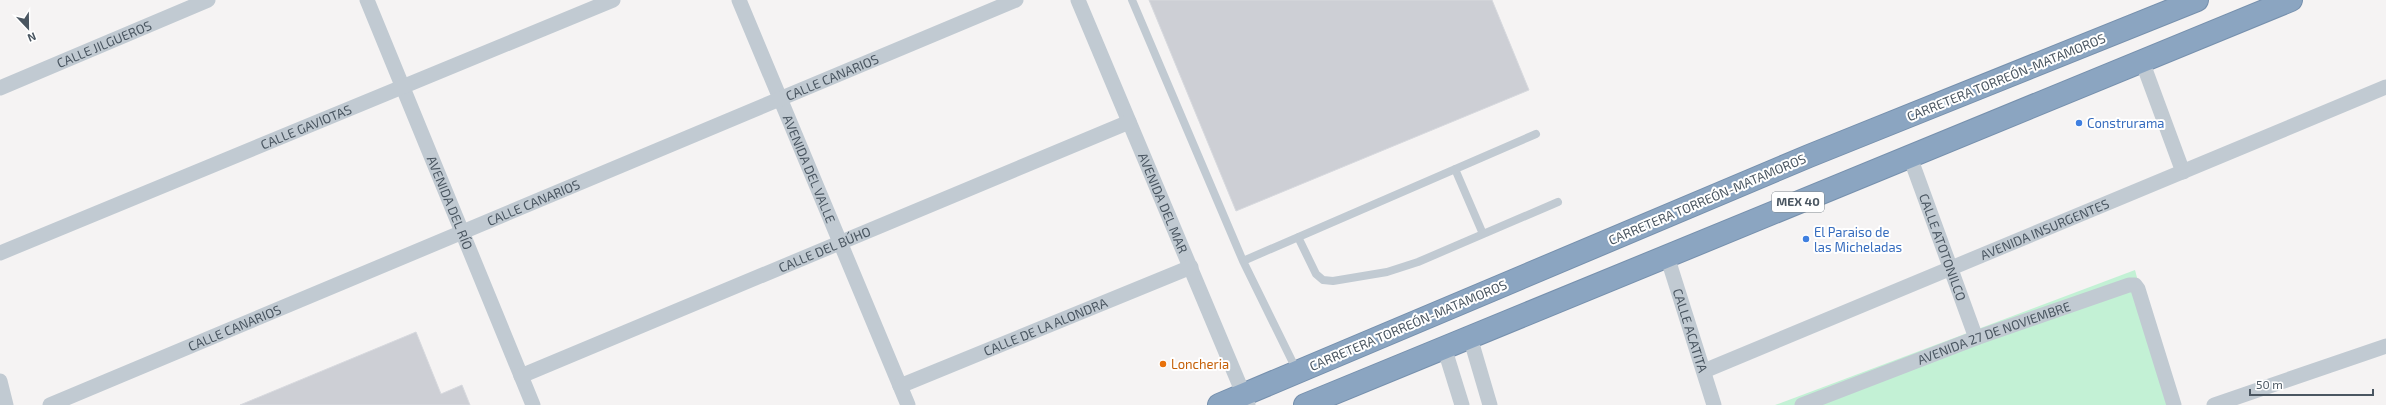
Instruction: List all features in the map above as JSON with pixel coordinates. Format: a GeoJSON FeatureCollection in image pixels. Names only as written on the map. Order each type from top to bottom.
{"type":"FeatureCollection","features":[{"type":"Feature","properties":{"kind":"highway","name":"CARRETERA TORREÓN-MATAMOROS"},"geometry":{"type":"LineString","coordinates":[[1219,405],[1246,400],[1297,372],[1809,156],[2197,0]]}},
{"type":"Feature","properties":{"kind":"highway","name":"MEX 40"},"geometry":{"type":"LineString","coordinates":[[1305,405],[2291,0]]}},
{"type":"Feature","properties":{"kind":"street","name":"CALLE JILGUEROS"},"geometry":{"type":"LineString","coordinates":[[0,88],[208,0]]}},
{"type":"Feature","properties":{"kind":"street","name":"AVENIDA DEL RÍO"},"geometry":{"type":"LineString","coordinates":[[367,0],[401,87],[533,405]]}},
{"type":"Feature","properties":{"kind":"street","name":"CALLE GAVIOTAS"},"geometry":{"type":"LineString","coordinates":[[0,252],[613,0]]}},
{"type":"Feature","properties":{"kind":"street","name":"AVENIDA DEL VALLE"},"geometry":{"type":"LineString","coordinates":[[740,0],[839,242],[908,405]]}},
{"type":"Feature","properties":{"kind":"street","name":"CALLE CANARIOS"},"geometry":{"type":"LineString","coordinates":[[50,405],[1016,0]]}},
{"type":"Feature","properties":{"kind":"street","name":"AVENIDA DEL MAR"},"geometry":{"type":"LineString","coordinates":[[1078,0],[1246,400]]}},
{"type":"Feature","properties":{"kind":"street"},"geometry":{"type":"LineString","coordinates":[[2142,61],[2183,172]]}},
{"type":"Feature","properties":{"kind":"street","name":"AVENIDA INSURGENTES"},"geometry":{"type":"LineString","coordinates":[[1704,371],[2386,87]]}},
{"type":"Feature","properties":{"kind":"street","name":"CALLE DEL BÚHO"},"geometry":{"type":"LineString","coordinates":[[521,376],[1129,122]]}},
{"type":"Feature","properties":{"kind":"street","name":"CALLE ATOTONILCO"},"geometry":{"type":"LineString","coordinates":[[1910,157],[1976,338]]}},
{"type":"Feature","properties":{"kind":"street","name":"CALLE ACATITA"},"geometry":{"type":"LineString","coordinates":[[1667,256],[1714,405]]}},
{"type":"Feature","properties":{"kind":"street","name":"CALLE DE LA ALONDRA"},"geometry":{"type":"LineString","coordinates":[[900,386],[1190,267]]}},
{"type":"Feature","properties":{"kind":"street","name":"AVENIDA 27 DE NOVIEMBRE"},"geometry":{"type":"LineString","coordinates":[[1802,405],[1848,386],[1976,338],[2121,286],[2135,285],[2138,288],[2174,405]]}},
{"type":"Feature","properties":{"kind":"street"},"geometry":{"type":"LineString","coordinates":[[1470,337],[1490,405]]}},
{"type":"Feature","properties":{"kind":"street"},"geometry":{"type":"LineString","coordinates":[[2214,405],[2386,346]]}},
{"type":"Feature","properties":{"kind":"street"},"geometry":{"type":"LineString","coordinates":[[1444,347],[1462,405]]}},
{"type":"Feature","properties":{"kind":"street"},"geometry":{"type":"LineString","coordinates":[[0,381],[6,405]]}},
{"type":"Feature","properties":{"kind":"lane"},"geometry":{"type":"LineString","coordinates":[[1132,0],[1243,261],[1297,372]]}},
{"type":"Feature","properties":{"kind":"lane"},"geometry":{"type":"LineString","coordinates":[[1243,261],[1536,134]]}},
{"type":"Feature","properties":{"kind":"lane"},"geometry":{"type":"LineString","coordinates":[[1455,169],[1483,234]]}},
{"type":"Feature","properties":{"kind":"lane"},"geometry":{"type":"LineString","coordinates":[[1298,237],[1316,274],[1323,280],[1333,281],[1401,268],[1558,202]]}},
{"type":"Feature","properties":{"kind":"green space"},"geometry":{"type":"Polygon","coordinates":[[[2135,270],[2171,405],[1775,405],[2135,270]]]}},
{"type":"Feature","properties":{"kind":"building"},"geometry":{"type":"Polygon","coordinates":[[[1149,0],[1492,0],[1529,90],[1236,211],[1149,0]]]}},
{"type":"Feature","properties":{"kind":"building"},"geometry":{"type":"Polygon","coordinates":[[[416,332],[441,394],[462,385],[470,405],[240,405],[416,332]]]}},
{"type":"Feature","properties":{"kind":"place","name":"Construrama"},"geometry":{"type":"Point","coordinates":[2079,123]}},
{"type":"Feature","properties":{"kind":"place","name":"El Paraiso de las Micheladas"},"geometry":{"type":"Point","coordinates":[1806,239]}},
{"type":"Feature","properties":{"kind":"place","name":"Loncheria"},"geometry":{"type":"Point","coordinates":[1163,364]}}]}
